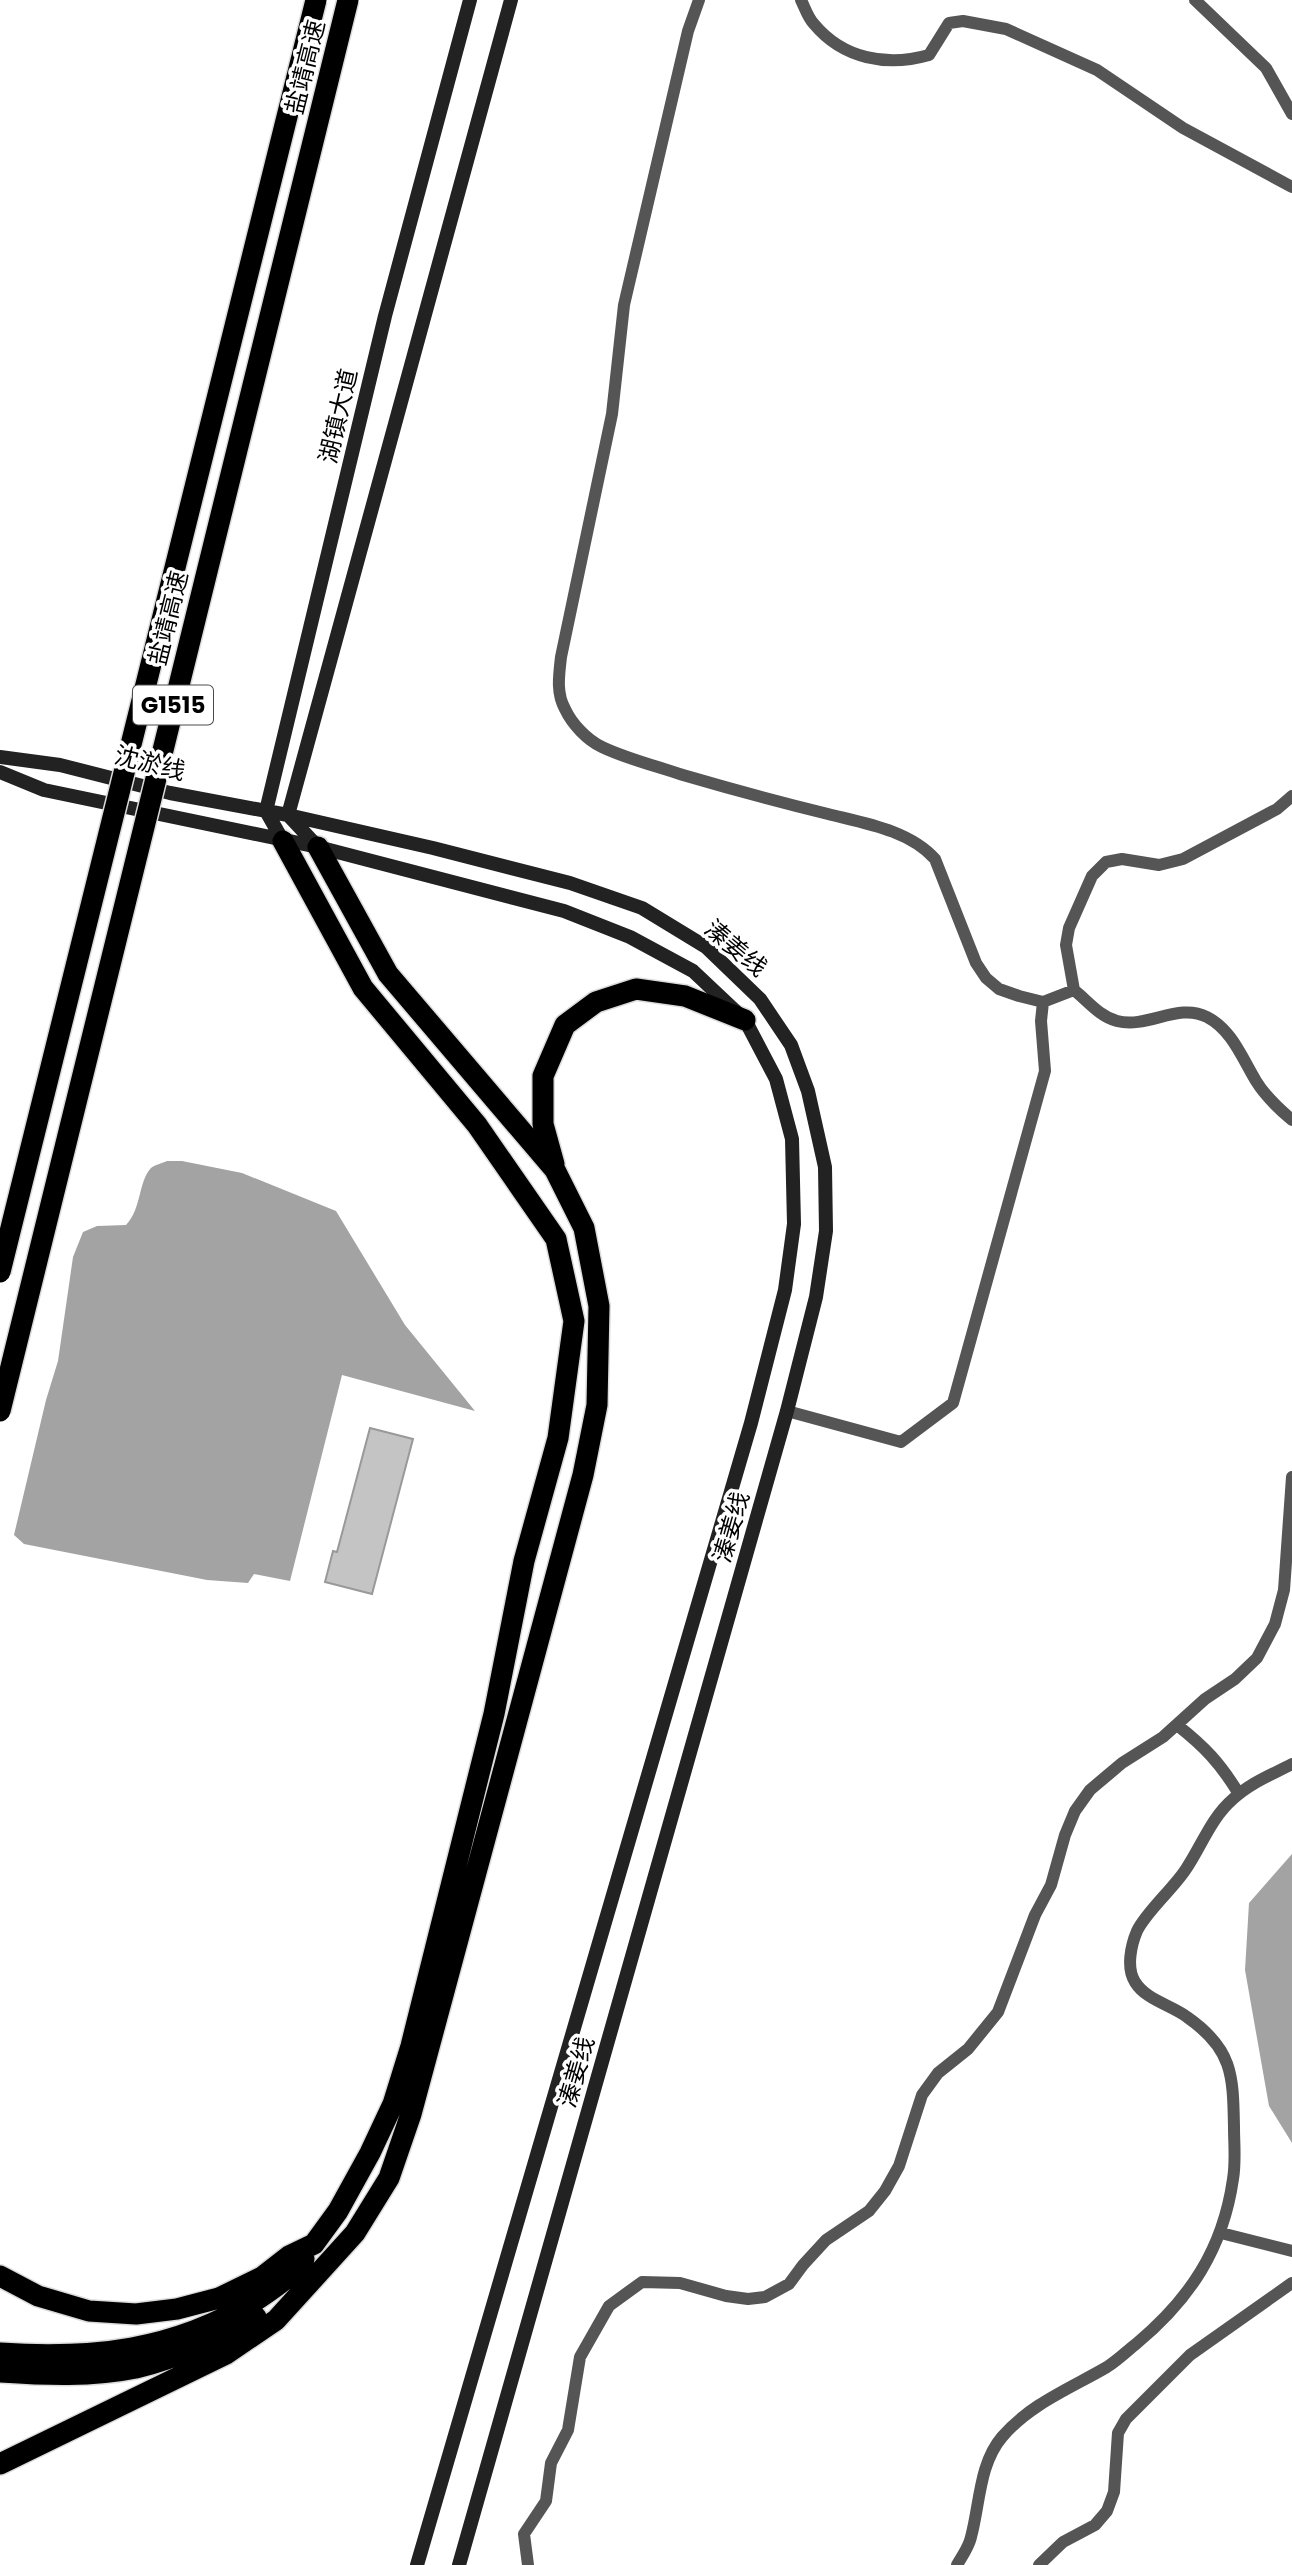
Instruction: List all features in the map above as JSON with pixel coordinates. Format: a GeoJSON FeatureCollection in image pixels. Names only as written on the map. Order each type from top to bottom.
{"type":"FeatureCollection","features":[{"type":"Feature","properties":{"kind":"highway","name":"盐靖高速"},"geometry":{"type":"LineString","coordinates":[[0,1272],[316,0]]}},
{"type":"Feature","properties":{"kind":"highway","name":"盐靖高速"},"geometry":{"type":"LineString","coordinates":[[0,1411],[348,0]]}},
{"type":"Feature","properties":{"kind":"highway"},"geometry":{"type":"LineString","coordinates":[[0,2372],[158,2344],[198,2330],[236,2312],[267,2293],[300,2265],[338,2211],[393,2104],[411,2046],[495,1714],[524,1561],[558,1438],[573,1321],[556,1239],[477,1125],[363,988],[283,841]]}},
{"type":"Feature","properties":{"kind":"highway"},"geometry":{"type":"LineString","coordinates":[[318,847],[388,974],[555,1170]]}},
{"type":"Feature","properties":{"kind":"highway"},"geometry":{"type":"LineString","coordinates":[[0,2464],[226,2354],[276,2320],[355,2233],[389,2178],[411,2114],[583,1475],[597,1405],[599,1306],[584,1228],[555,1170],[543,1124],[543,1076],[565,1025],[596,1002],[636,989],[685,996],[745,1020]]}},
{"type":"Feature","properties":{"kind":"highway"},"geometry":{"type":"LineString","coordinates":[[0,2276],[38,2296],[89,2311],[136,2314],[177,2309],[219,2298],[262,2277],[289,2256],[314,2244]]}},
{"type":"Feature","properties":{"kind":"highway"},"geometry":{"type":"LineString","coordinates":[[0,2353],[46,2365],[135,2368],[178,2356],[223,2336],[306,2289]]}},
{"type":"Feature","properties":{"kind":"main road","name":"湖镇大道"},"geometry":{"type":"LineString","coordinates":[[266,811],[385,316],[470,0]]}},
{"type":"Feature","properties":{"kind":"main road"},"geometry":{"type":"LineString","coordinates":[[318,847],[288,815],[511,0]]}},
{"type":"Feature","properties":{"kind":"main road","name":"沈淤线"},"geometry":{"type":"LineString","coordinates":[[0,757],[60,765],[170,793],[288,815]]}},
{"type":"Feature","properties":{"kind":"main road","name":"沈淤线"},"geometry":{"type":"LineString","coordinates":[[0,772],[44,790],[283,841]]}},
{"type":"Feature","properties":{"kind":"main road"},"geometry":{"type":"LineString","coordinates":[[266,811],[283,841]]}},
{"type":"Feature","properties":{"kind":"main road","name":"溱姜线"},"geometry":{"type":"LineString","coordinates":[[288,815],[570,883],[642,908],[706,947],[760,999],[791,1045],[808,1091],[825,1167],[826,1231],[818,1283],[788,1411],[459,2565]]}},
{"type":"Feature","properties":{"kind":"main road","name":"溱姜线"},"geometry":{"type":"LineString","coordinates":[[283,841],[318,847],[564,911],[630,937],[693,971],[745,1020],[776,1079],[792,1139],[794,1224],[785,1290],[751,1423],[416,2565]]}},
{"type":"Feature","properties":{"kind":"lane"},"geometry":{"type":"LineString","coordinates":[[699,0],[688,31],[624,304],[612,414],[561,657],[558,687],[564,709],[578,729],[600,746],[636,760],[909,838],[923,846],[935,859],[976,963],[986,978],[999,989],[1043,1002],[1074,990]]}},
{"type":"Feature","properties":{"kind":"lane"},"geometry":{"type":"LineString","coordinates":[[801,0],[813,23],[836,44],[855,54],[880,61],[908,61],[929,55],[950,23],[963,21],[1006,29],[1097,70],[1183,128],[1292,187]]}},
{"type":"Feature","properties":{"kind":"lane"},"geometry":{"type":"LineString","coordinates":[[1195,0],[1266,68],[1292,114]]}},
{"type":"Feature","properties":{"kind":"lane"},"geometry":{"type":"LineString","coordinates":[[1292,796],[1277,809],[1183,859],[1160,865],[1122,859],[1106,862],[1091,876],[1069,929],[1066,945],[1074,990],[1098,1013],[1117,1021],[1140,1023],[1173,1014],[1199,1013],[1217,1024],[1235,1043],[1265,1093],[1292,1121]]}},
{"type":"Feature","properties":{"kind":"lane"},"geometry":{"type":"LineString","coordinates":[[788,1411],[901,1442],[953,1403],[1045,1071],[1043,1002]]}},
{"type":"Feature","properties":{"kind":"lane"},"geometry":{"type":"LineString","coordinates":[[528,2565],[524,2534],[546,2501],[551,2463],[568,2430],[580,2357],[608,2306],[642,2282],[680,2283],[726,2296],[748,2299],[765,2297],[789,2284],[826,2240],[869,2211],[885,2191],[899,2166],[922,2095],[938,2073],[968,2049],[998,2012],[1035,1915],[1051,1885],[1065,1835],[1075,1811],[1090,1790],[1122,1763],[1163,1737],[1205,1699],[1236,1679],[1257,1658],[1275,1624],[1284,1590],[1292,1477]]}},
{"type":"Feature","properties":{"kind":"lane"},"geometry":{"type":"LineString","coordinates":[[1177,1724],[1220,1763],[1239,1794]]}},
{"type":"Feature","properties":{"kind":"lane"},"geometry":{"type":"LineString","coordinates":[[957,2565],[971,2539],[988,2463],[1000,2439],[1022,2416],[1110,2365],[1148,2334],[1177,2305],[1194,2283],[1221,2233],[1234,2171],[1231,2070],[1223,2051],[1208,2032],[1185,2015],[1145,1993],[1134,1981],[1130,1964],[1132,1944],[1138,1928],[1187,1868],[1208,1829],[1231,1800],[1249,1786],[1292,1764]]}},
{"type":"Feature","properties":{"kind":"lane"},"geometry":{"type":"LineString","coordinates":[[1221,2233],[1292,2251]]}},
{"type":"Feature","properties":{"kind":"lane"},"geometry":{"type":"LineString","coordinates":[[1039,2565],[1063,2542],[1095,2525],[1107,2511],[1114,2492],[1118,2433],[1126,2418],[1190,2355],[1292,2283]]}},
{"type":"Feature","properties":{"kind":"shaded area"},"geometry":{"type":"Polygon","coordinates":[[[167,1161],[182,1161],[242,1173],[336,1211],[405,1325],[475,1411],[342,1375],[290,1581],[254,1574],[248,1583],[207,1580],[24,1544],[14,1535],[58,1361],[73,1257],[83,1232],[97,1226],[126,1225],[135,1211],[147,1174],[152,1167],[167,1161]]]}},
{"type":"Feature","properties":{"kind":"shaded area"},"geometry":{"type":"Polygon","coordinates":[[[1292,1854],[1292,2143],[1269,2106],[1245,1970],[1249,1903],[1292,1854]]]}},
{"type":"Feature","properties":{"kind":"building"},"geometry":{"type":"Polygon","coordinates":[[[370,1428],[413,1439],[372,1594],[325,1582],[333,1551],[337,1552],[370,1428]]]}}]}
